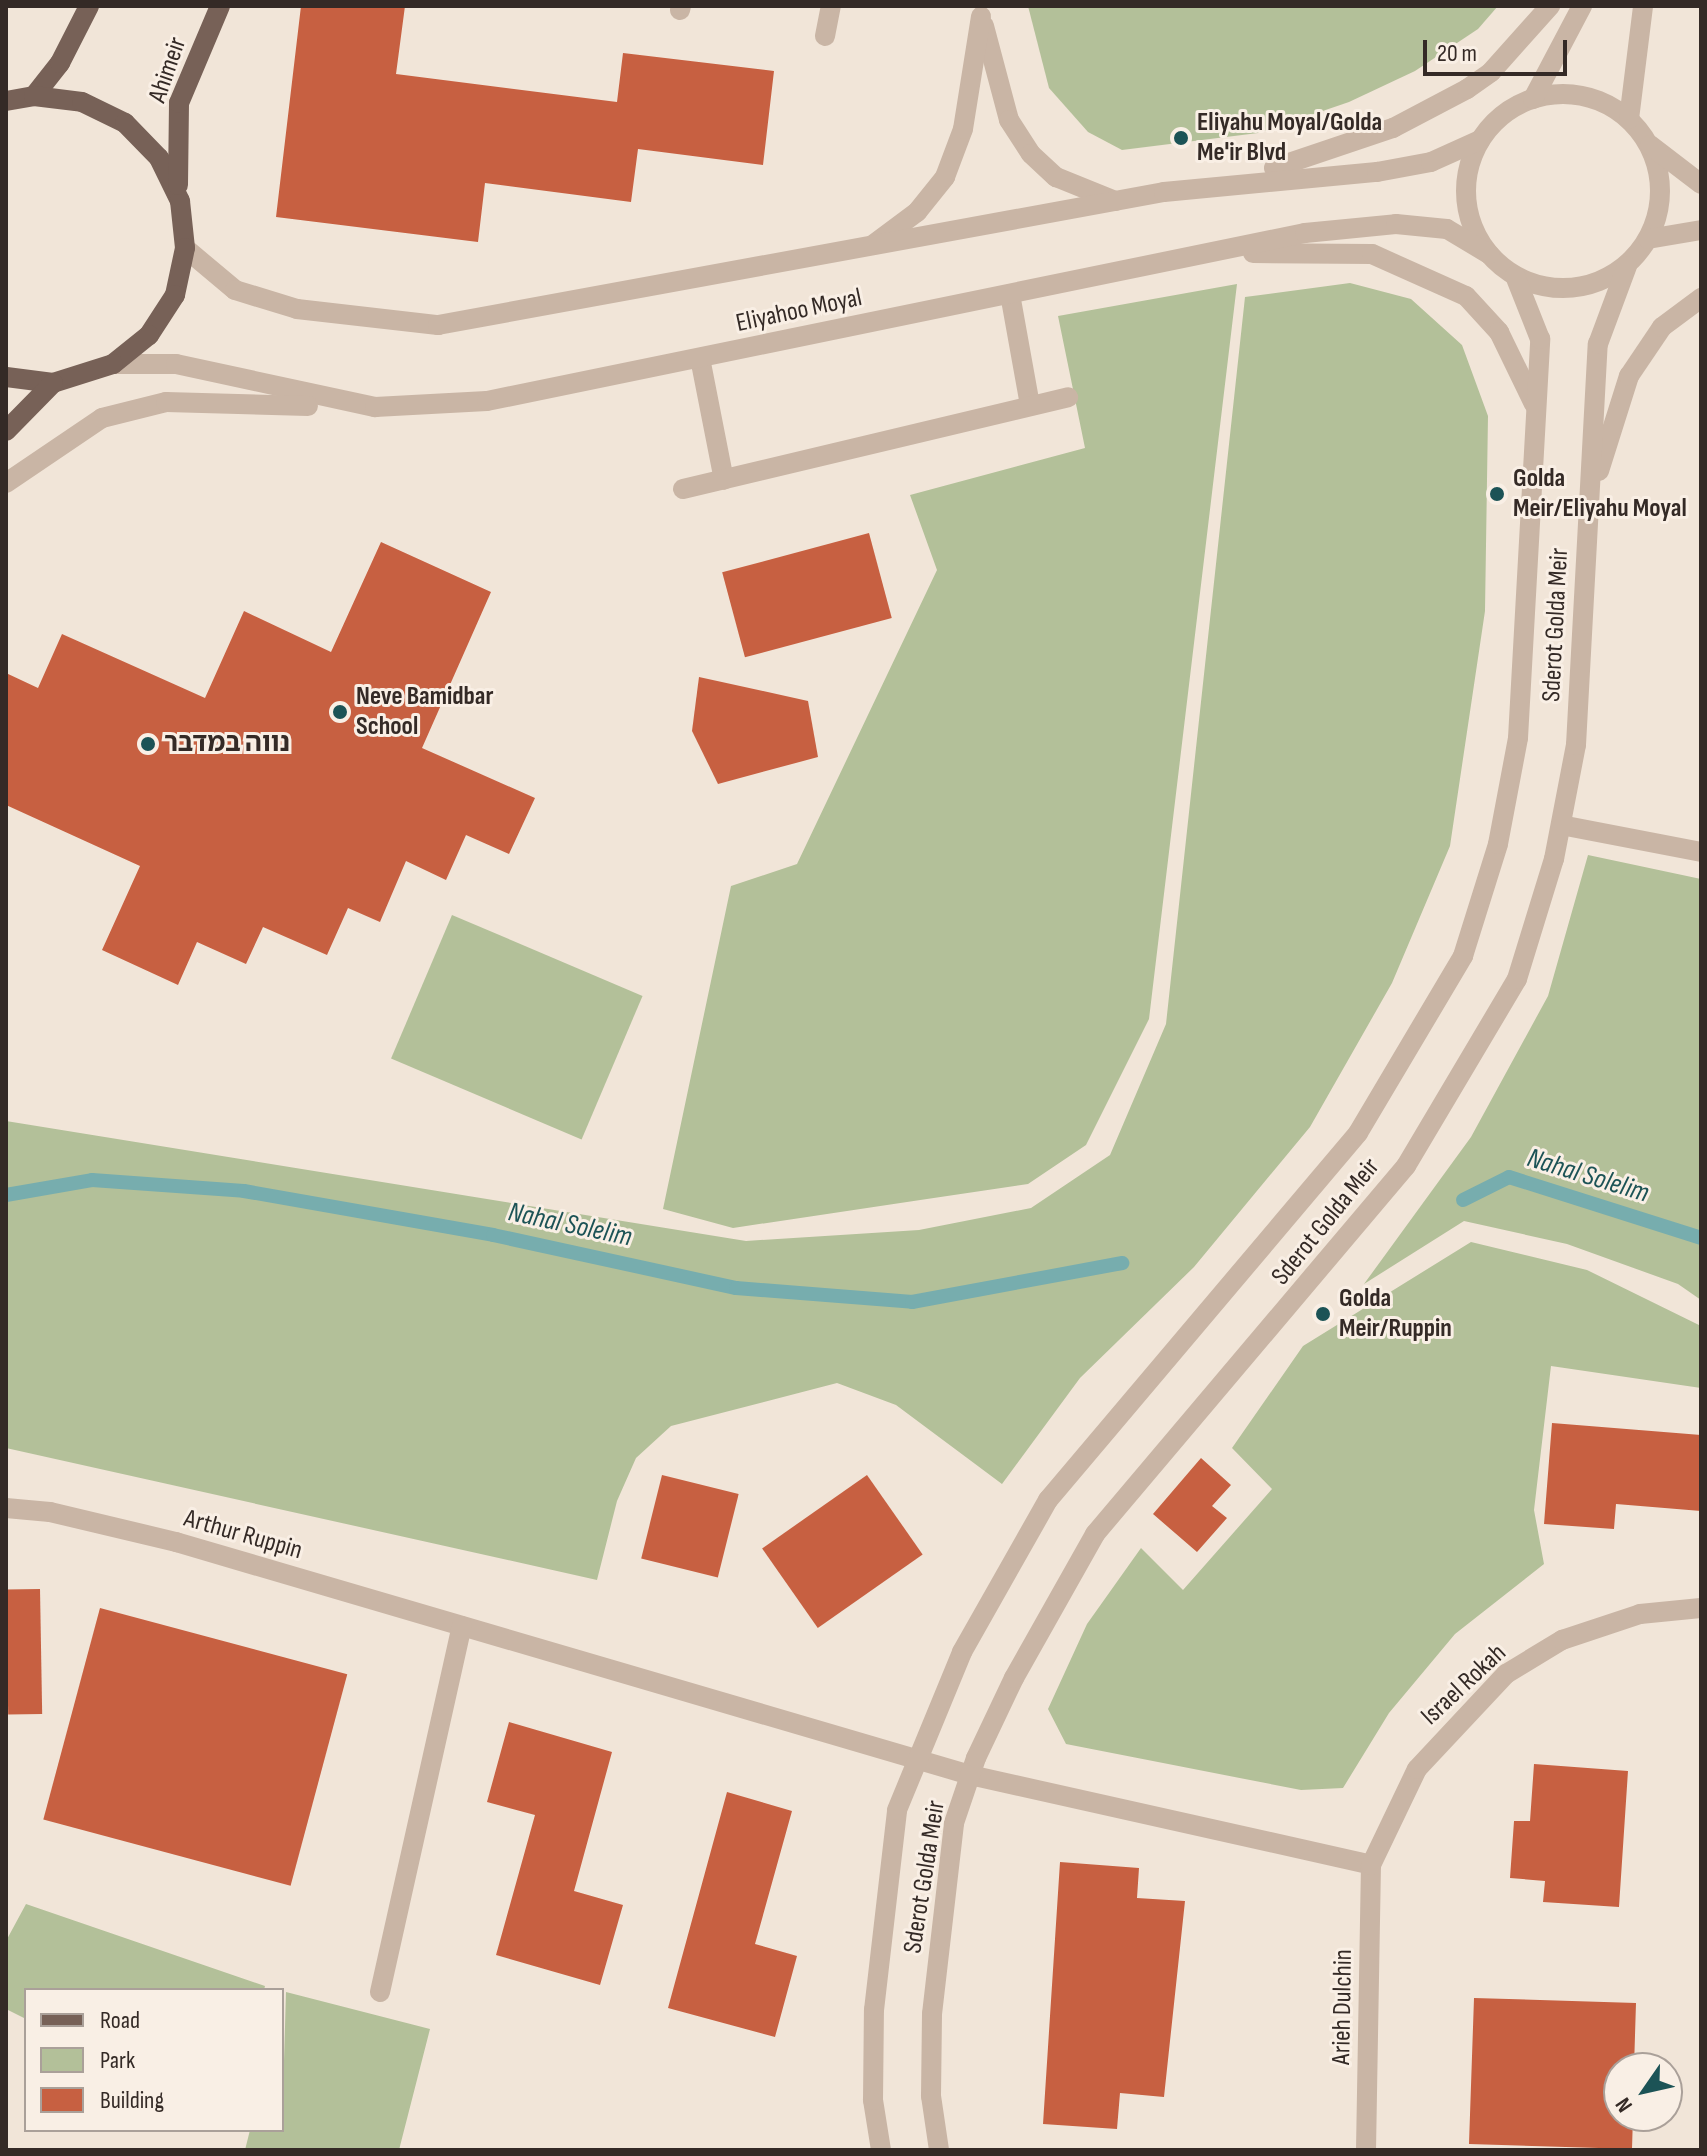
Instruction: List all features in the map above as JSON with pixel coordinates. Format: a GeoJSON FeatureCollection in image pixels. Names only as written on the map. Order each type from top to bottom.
{"type":"FeatureCollection","features":[{"type":"Feature","properties":{"kind":"main road"},"geometry":{"type":"LineString","coordinates":[[34,96],[60,63],[89,6]]}},
{"type":"Feature","properties":{"kind":"main road","name":"Ahimeir"},"geometry":{"type":"LineString","coordinates":[[180,201],[179,103],[220,6]]}},
{"type":"Feature","properties":{"kind":"main road"},"geometry":{"type":"LineString","coordinates":[[6,101],[34,96],[82,102],[125,123],[159,158],[180,201],[185,248],[175,295],[149,335],[113,364],[53,383],[6,377]]}},
{"type":"Feature","properties":{"kind":"main road"},"geometry":{"type":"LineString","coordinates":[[6,431],[53,383]]}},
{"type":"Feature","properties":{"kind":"street"},"geometry":{"type":"LineString","coordinates":[[825,36],[831,6]]}},
{"type":"Feature","properties":{"kind":"street"},"geometry":{"type":"LineString","coordinates":[[1208,186],[1332,153],[1433,109],[1491,72],[1550,6]]}},
{"type":"Feature","properties":{"kind":"street"},"geometry":{"type":"LineString","coordinates":[[1533,99],[1582,6]]}},
{"type":"Feature","properties":{"kind":"street"},"geometry":{"type":"LineString","coordinates":[[1629,119],[1643,6]]}},
{"type":"Feature","properties":{"kind":"street"},"geometry":{"type":"LineString","coordinates":[[981,11],[1009,120],[1031,154],[1056,177],[1116,201]]}},
{"type":"Feature","properties":{"kind":"street"},"geometry":{"type":"LineString","coordinates":[[869,248],[917,212],[945,177],[963,129],[981,11]]}},
{"type":"Feature","properties":{"kind":"street"},"geometry":{"type":"LineString","coordinates":[[1648,144],[1660,191],[1648,239],[1627,266],[1572,289],[1543,287],[1515,276],[1489,254],[1466,199],[1480,140],[1512,108],[1533,99],[1583,96],[1629,119],[1648,144],[1701,184]]}},
{"type":"Feature","properties":{"kind":"street","name":"Eliyahoo Moyal"},"geometry":{"type":"LineString","coordinates":[[185,248],[235,290],[297,309],[438,325],[1208,186],[1377,172],[1431,162],[1480,140]]}},
{"type":"Feature","properties":{"kind":"street","name":"Eliyahoo Moyal"},"geometry":{"type":"LineString","coordinates":[[113,364],[176,364],[375,407],[487,401],[1213,252],[1396,224],[1447,229],[1489,254]]}},
{"type":"Feature","properties":{"kind":"street"},"geometry":{"type":"LineString","coordinates":[[1648,239],[1701,230]]}},
{"type":"Feature","properties":{"kind":"street"},"geometry":{"type":"LineString","coordinates":[[1213,252],[1372,254],[1418,271],[1466,296],[1499,332],[1535,404]]}},
{"type":"Feature","properties":{"kind":"street","name":"Sderot Golda Meir"},"geometry":{"type":"LineString","coordinates":[[939,2150],[931,2096],[932,2014],[954,1823],[970,1775],[1046,1613],[1095,1534],[1347,1243],[1453,1091],[1517,979],[1561,825],[1576,745],[1598,344],[1627,266]]}},
{"type":"Feature","properties":{"kind":"street","name":"Sderot Golda Meir"},"geometry":{"type":"LineString","coordinates":[[881,2150],[873,2100],[875,1996],[897,1810],[914,1760],[995,1585],[1048,1500],[1349,1145],[1463,956],[1498,844],[1518,738],[1540,339],[1515,276]]}},
{"type":"Feature","properties":{"kind":"street"},"geometry":{"type":"LineString","coordinates":[[1010,294],[1030,405]]}},
{"type":"Feature","properties":{"kind":"street"},"geometry":{"type":"LineString","coordinates":[[1587,526],[1611,419],[1629,376],[1662,327],[1701,298]]}},
{"type":"Feature","properties":{"kind":"street"},"geometry":{"type":"LineString","coordinates":[[700,358],[724,480]]}},
{"type":"Feature","properties":{"kind":"street"},"geometry":{"type":"LineString","coordinates":[[683,489],[1068,397]]}},
{"type":"Feature","properties":{"kind":"street"},"geometry":{"type":"LineString","coordinates":[[6,483],[102,418],[166,402],[375,407]]}},
{"type":"Feature","properties":{"kind":"street"},"geometry":{"type":"LineString","coordinates":[[1561,825],[1701,852]]}},
{"type":"Feature","properties":{"kind":"street","name":"Arthur Ruppin"},"geometry":{"type":"LineString","coordinates":[[6,1508],[50,1512],[176,1542],[970,1775],[1371,1865]]}},
{"type":"Feature","properties":{"kind":"street","name":"Israel Rokah"},"geometry":{"type":"LineString","coordinates":[[1371,1865],[1417,1769],[1506,1674],[1562,1640],[1627,1618],[1701,1608]]}},
{"type":"Feature","properties":{"kind":"street"},"geometry":{"type":"LineString","coordinates":[[380,1992],[462,1626]]}},
{"type":"Feature","properties":{"kind":"street","name":"Arieh Dulchin"},"geometry":{"type":"LineString","coordinates":[[1366,2150],[1371,1865]]}},
{"type":"Feature","properties":{"kind":"green space"},"geometry":{"type":"Polygon","coordinates":[[[1028,6],[1498,6],[1478,29],[1415,71],[1349,102],[1258,133],[1122,150],[1088,132],[1049,88],[1028,6]]]}},
{"type":"Feature","properties":{"kind":"green space"},"geometry":{"type":"Polygon","coordinates":[[[1350,283],[1411,299],[1462,345],[1488,416],[1485,611],[1450,846],[1392,983],[1310,1127],[1194,1267],[1080,1378],[1002,1484],[896,1405],[837,1383],[671,1426],[636,1458],[617,1501],[597,1580],[6,1448],[6,1121],[746,1241],[919,1230],[1031,1208],[1110,1155],[1166,1024],[1245,297],[1350,283]]]}},
{"type":"Feature","properties":{"kind":"green space"},"geometry":{"type":"Polygon","coordinates":[[[1237,284],[1149,1019],[1086,1145],[1028,1184],[733,1228],[663,1209],[731,886],[797,864],[937,570],[910,495],[1085,448],[1058,316],[1237,284]]]}},
{"type":"Feature","properties":{"kind":"green space"},"geometry":{"type":"Polygon","coordinates":[[[1588,855],[1701,879],[1701,1300],[1678,1284],[1567,1244],[1464,1221],[1364,1284],[1471,1137],[1548,996],[1588,855]]]}},
{"type":"Feature","properties":{"kind":"green space"},"geometry":{"type":"Polygon","coordinates":[[[452,915],[643,996],[582,1139],[391,1059],[452,915]]]}},
{"type":"Feature","properties":{"kind":"green space"},"geometry":{"type":"Polygon","coordinates":[[[1471,1242],[1587,1270],[1701,1326],[1701,1388],[1551,1366],[1534,1510],[1544,1564],[1455,1634],[1389,1713],[1343,1788],[1301,1790],[1066,1744],[1048,1709],[1087,1624],[1141,1548],[1183,1590],[1272,1489],[1232,1448],[1303,1346],[1471,1242]]]}},
{"type":"Feature","properties":{"kind":"green space"},"geometry":{"type":"Polygon","coordinates":[[[26,1904],[265,1986],[24,1988],[24,2018],[6,2009],[6,1941],[26,1904]]]}},
{"type":"Feature","properties":{"kind":"green space"},"geometry":{"type":"Polygon","coordinates":[[[286,1992],[430,2029],[399,2150],[245,2150],[250,2132],[284,2132],[286,1992]]]}},
{"type":"Feature","properties":{"kind":"building"},"geometry":{"type":"Polygon","coordinates":[[[301,6],[405,6],[396,74],[617,102],[623,53],[774,71],[763,165],[638,149],[631,202],[485,183],[478,242],[276,217],[301,6]]]}},
{"type":"Feature","properties":{"kind":"building"},"geometry":{"type":"Polygon","coordinates":[[[869,533],[892,618],[745,657],[722,572],[869,533]]]}},
{"type":"Feature","properties":{"kind":"building"},"geometry":{"type":"Polygon","coordinates":[[[381,542],[491,592],[422,748],[535,798],[509,854],[466,835],[446,880],[406,861],[380,922],[348,908],[327,955],[263,927],[246,964],[197,942],[178,985],[102,950],[140,866],[6,805],[6,673],[38,688],[62,634],[205,698],[244,611],[331,652],[381,542]]]}},
{"type":"Feature","properties":{"kind":"building"},"geometry":{"type":"Polygon","coordinates":[[[699,677],[808,701],[818,757],[718,784],[692,731],[699,677]]]}},
{"type":"Feature","properties":{"kind":"building"},"geometry":{"type":"Polygon","coordinates":[[[1552,1423],[1701,1435],[1701,1511],[1616,1504],[1614,1529],[1544,1524],[1552,1423]]]}},
{"type":"Feature","properties":{"kind":"building"},"geometry":{"type":"Polygon","coordinates":[[[1201,1458],[1231,1485],[1212,1506],[1227,1518],[1197,1552],[1153,1514],[1201,1458]]]}},
{"type":"Feature","properties":{"kind":"building"},"geometry":{"type":"Polygon","coordinates":[[[662,1475],[739,1494],[718,1578],[641,1558],[662,1475]]]}},
{"type":"Feature","properties":{"kind":"building"},"geometry":{"type":"Polygon","coordinates":[[[867,1475],[923,1554],[818,1628],[762,1548],[867,1475]]]}},
{"type":"Feature","properties":{"kind":"building"},"geometry":{"type":"Polygon","coordinates":[[[40,1589],[42,1714],[8,1715],[6,1590],[40,1589]]]}},
{"type":"Feature","properties":{"kind":"building"},"geometry":{"type":"Polygon","coordinates":[[[100,1608],[347,1674],[291,1886],[43,1820],[100,1608]]]}},
{"type":"Feature","properties":{"kind":"building"},"geometry":{"type":"Polygon","coordinates":[[[509,1722],[612,1752],[574,1891],[623,1905],[600,1985],[496,1955],[535,1815],[487,1802],[509,1722]]]}},
{"type":"Feature","properties":{"kind":"building"},"geometry":{"type":"Polygon","coordinates":[[[1534,1764],[1628,1771],[1619,1907],[1543,1902],[1545,1881],[1510,1878],[1514,1821],[1530,1821],[1534,1764]]]}},
{"type":"Feature","properties":{"kind":"building"},"geometry":{"type":"Polygon","coordinates":[[[727,1792],[792,1811],[755,1944],[797,1956],[775,2037],[668,2008],[727,1792]]]}},
{"type":"Feature","properties":{"kind":"building"},"geometry":{"type":"Polygon","coordinates":[[[1060,1862],[1139,1868],[1137,1898],[1185,1901],[1164,2097],[1120,2093],[1117,2129],[1043,2124],[1060,1862]]]}},
{"type":"Feature","properties":{"kind":"building"},"geometry":{"type":"Polygon","coordinates":[[[1474,1998],[1636,2003],[1634,2052],[1603,2052],[1603,2132],[1633,2132],[1632,2149],[1469,2144],[1474,1998]]]}},
{"type":"Feature","properties":{"kind":"waterway","name":"Nahal Solelim"},"geometry":{"type":"LineString","coordinates":[[1463,1200],[1509,1177],[1701,1238]]}},
{"type":"Feature","properties":{"kind":"waterway","name":"Nahal Solelim"},"geometry":{"type":"LineString","coordinates":[[6,1195],[92,1180],[244,1191],[493,1235],[736,1288],[912,1302],[1122,1263]]}},
{"type":"Feature","properties":{"kind":"place","name":"Eliyahu Moyal/Golda Me'ir Blvd"},"geometry":{"type":"Point","coordinates":[1181,138]}},
{"type":"Feature","properties":{"kind":"place","name":"Golda Meir/Eliyahu Moyal"},"geometry":{"type":"Point","coordinates":[1497,494]}},
{"type":"Feature","properties":{"kind":"place","name":"Neve Bamidbar School"},"geometry":{"type":"Point","coordinates":[340,712]}},
{"type":"Feature","properties":{"kind":"place","name":"נווה במדבר"},"geometry":{"type":"Point","coordinates":[148,744]}},
{"type":"Feature","properties":{"kind":"place","name":"Golda Meir/Ruppin"},"geometry":{"type":"Point","coordinates":[1323,1314]}}]}
